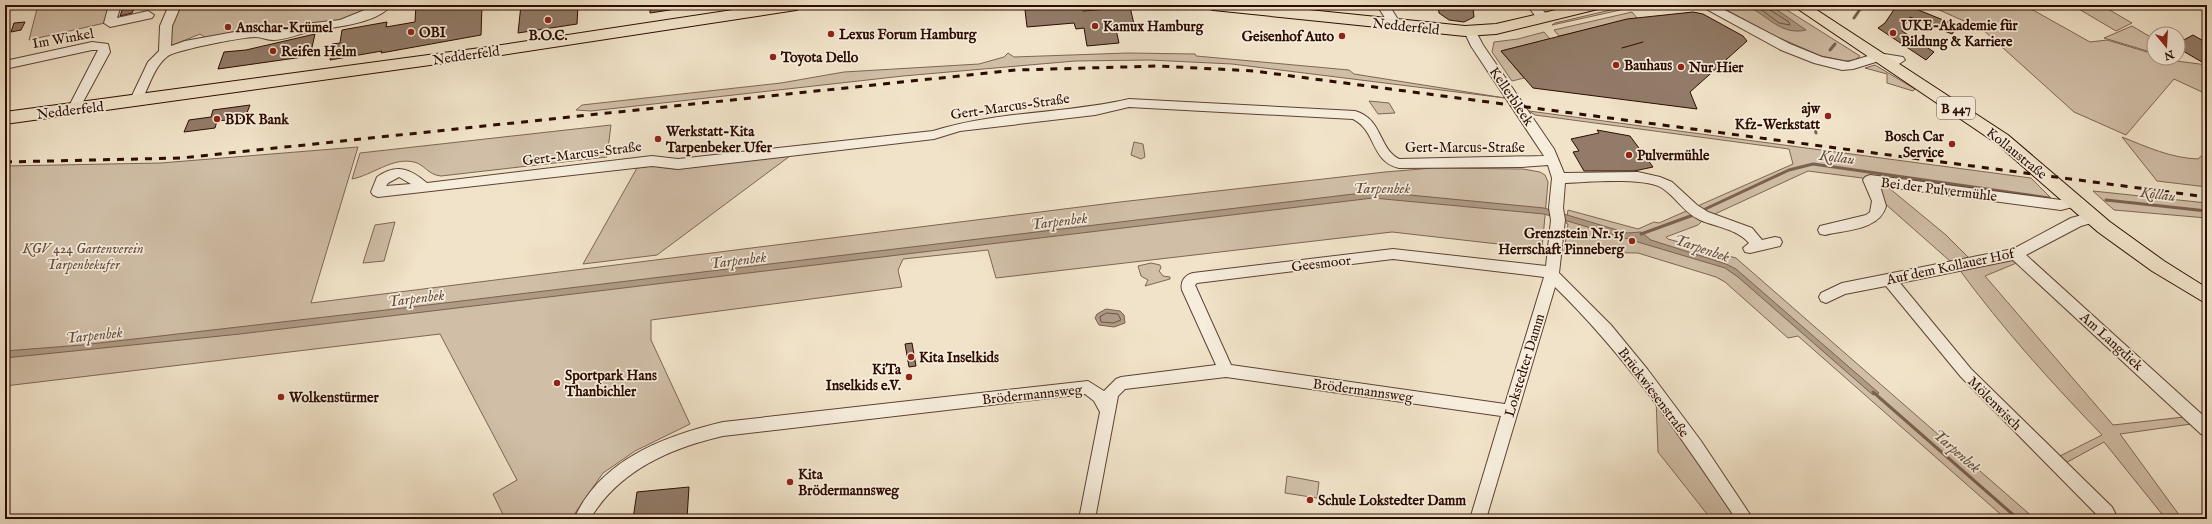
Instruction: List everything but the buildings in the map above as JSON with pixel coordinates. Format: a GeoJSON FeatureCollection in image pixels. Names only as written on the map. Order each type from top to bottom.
{"type":"FeatureCollection","features":[{"type":"Feature","properties":{"kind":"main road","name":"Nedderfeld"},"geometry":{"type":"LineString","coordinates":[[5,118],[135,102],[591,37],[796,5]]}},
{"type":"Feature","properties":{"kind":"main road","name":"Nedderfeld"},"geometry":{"type":"LineString","coordinates":[[1213,5],[1283,9],[1391,25],[1470,31],[1496,29],[1597,5]]}},
{"type":"Feature","properties":{"kind":"main road","name":"Kollaustraße"},"geometry":{"type":"LineString","coordinates":[[1799,5],[2002,139],[2093,217],[2152,262],[2207,298]]}},
{"type":"Feature","properties":{"kind":"main road","name":"Kollaustraße"},"geometry":{"type":"LineString","coordinates":[[1818,5],[2010,136],[2121,231],[2207,289]]}},
{"type":"Feature","properties":{"kind":"street"},"geometry":{"type":"LineString","coordinates":[[115,5],[110,23],[148,15]]}},
{"type":"Feature","properties":{"kind":"street"},"geometry":{"type":"LineString","coordinates":[[165,52],[166,26],[175,5]]}},
{"type":"Feature","properties":{"kind":"street"},"geometry":{"type":"LineString","coordinates":[[135,102],[154,62],[165,52],[185,45],[240,35],[255,34],[273,36],[314,27],[342,24],[377,12],[385,5]]}},
{"type":"Feature","properties":{"kind":"street"},"geometry":{"type":"LineString","coordinates":[[1383,5],[1391,18],[1391,25]]}},
{"type":"Feature","properties":{"kind":"street"},"geometry":{"type":"LineString","coordinates":[[1533,5],[1543,18]]}},
{"type":"Feature","properties":{"kind":"street"},"geometry":{"type":"LineString","coordinates":[[1707,5],[1778,43],[1824,62],[1848,67],[1862,64],[1879,57],[1899,60]]}},
{"type":"Feature","properties":{"kind":"street","name":"Kellerbleek"},"geometry":{"type":"LineString","coordinates":[[1470,31],[1478,46],[1554,160],[1559,178],[1557,214]]}},
{"type":"Feature","properties":{"kind":"street","name":"Im Winkel"},"geometry":{"type":"LineString","coordinates":[[5,64],[92,46],[104,47],[104,52],[73,110]]}},
{"type":"Feature","properties":{"kind":"street","name":"Gert-Marcus-Straße"},"geometry":{"type":"LineString","coordinates":[[425,188],[646,162],[678,164],[934,135],[959,127],[1090,112],[1129,103],[1355,115],[1368,122],[1389,158],[1396,163],[1436,161],[1525,164],[1554,160]]}},
{"type":"Feature","properties":{"kind":"street"},"geometry":{"type":"LineString","coordinates":[[1559,178],[1638,177],[1655,180],[1667,184],[1697,212],[1747,232],[1754,247],[1775,242]]}},
{"type":"Feature","properties":{"kind":"street","name":"Bei der Pulvermühle"},"geometry":{"type":"LineString","coordinates":[[1825,230],[1870,219],[1876,216],[1879,210],[1878,195],[1870,180],[2061,205],[2075,202]]}},
{"type":"Feature","properties":{"kind":"street","name":"Lokstedter Damm"},"geometry":{"type":"LineString","coordinates":[[1478,519],[1552,274],[1557,214]]}},
{"type":"Feature","properties":{"kind":"street","name":"Auf dem Kollauer Hof"},"geometry":{"type":"LineString","coordinates":[[1826,297],[1842,289],[2016,254],[2076,222],[2093,217]]}},
{"type":"Feature","properties":{"kind":"street","name":"Geesmoor"},"geometry":{"type":"LineString","coordinates":[[1226,371],[1189,290],[1188,284],[1193,278],[1393,254],[1552,274]]}},
{"type":"Feature","properties":{"kind":"street","name":"Am Langdiek"},"geometry":{"type":"LineString","coordinates":[[2016,254],[2207,429]]}},
{"type":"Feature","properties":{"kind":"street","name":"Brückwiesenstraße"},"geometry":{"type":"LineString","coordinates":[[1552,274],[1590,312],[1628,356],[1652,387],[1745,519]]}},
{"type":"Feature","properties":{"kind":"street","name":"Mölenwisch"},"geometry":{"type":"LineString","coordinates":[[1889,279],[1966,373],[2110,519]]}},
{"type":"Feature","properties":{"kind":"street","name":"Brödermannsweg"},"geometry":{"type":"LineString","coordinates":[[1106,409],[1110,393],[1121,384],[1205,372],[1226,371],[1510,411]]}},
{"type":"Feature","properties":{"kind":"street","name":"Brödermannsweg"},"geometry":{"type":"LineString","coordinates":[[582,519],[585,512],[613,479],[624,470],[661,447],[693,436],[734,427],[1088,387],[1099,396],[1106,409]]}},
{"type":"Feature","properties":{"kind":"street"},"geometry":{"type":"LineString","coordinates":[[1087,519],[1106,409]]}},
{"type":"Feature","properties":{"kind":"green space"},"geometry":{"type":"Polygon","coordinates":[[[38,5],[110,5],[105,23],[29,40],[38,5]]]}},
{"type":"Feature","properties":{"kind":"green space"},"geometry":{"type":"Polygon","coordinates":[[[178,5],[381,5],[344,22],[277,33],[209,40],[200,34],[173,45],[169,42],[167,31],[178,5]]]}},
{"type":"Feature","properties":{"kind":"green space"},"geometry":{"type":"Polygon","coordinates":[[[1632,5],[1634,7],[1552,25],[1555,23],[1632,5]]]}},
{"type":"Feature","properties":{"kind":"green space"},"geometry":{"type":"Polygon","coordinates":[[[1717,5],[1779,5],[1860,56],[1855,60],[1846,61],[1821,56],[1775,36],[1717,5]]]}},
{"type":"Feature","properties":{"kind":"green space"},"geometry":{"type":"Polygon","coordinates":[[[1928,5],[2024,5],[2090,42],[2107,40],[2146,52],[2146,66],[2186,66],[2186,62],[2207,65],[2207,87],[2202,92],[2174,79],[2126,135],[2074,112],[1982,29],[1928,5]]]}},
{"type":"Feature","properties":{"kind":"green space"},"geometry":{"type":"Polygon","coordinates":[[[2072,5],[2101,5],[2132,23],[2116,31],[2072,5]]]}},
{"type":"Feature","properties":{"kind":"green space"},"geometry":{"type":"Polygon","coordinates":[[[1632,12],[1637,18],[1559,36],[1554,30],[1632,12]]]}},
{"type":"Feature","properties":{"kind":"green space"},"geometry":{"type":"Polygon","coordinates":[[[2132,26],[2146,34],[2146,51],[2104,38],[2132,26]]]}},
{"type":"Feature","properties":{"kind":"green space"},"geometry":{"type":"Polygon","coordinates":[[[1544,32],[1550,39],[1501,51],[1524,78],[1512,81],[1492,52],[1494,42],[1518,39],[1544,32]]]}},
{"type":"Feature","properties":{"kind":"green space"},"geometry":{"type":"Polygon","coordinates":[[[1008,53],[1014,57],[1128,53],[1195,54],[1196,56],[1349,70],[1354,74],[1505,98],[1232,64],[1150,60],[1075,61],[903,76],[591,111],[576,110],[582,105],[781,83],[844,72],[979,64],[1004,57],[1008,53]]]}},
{"type":"Feature","properties":{"kind":"green space"},"geometry":{"type":"Polygon","coordinates":[[[1875,65],[1915,89],[1913,91],[1887,83],[1887,74],[1865,68],[1875,65]]]}},
{"type":"Feature","properties":{"kind":"green space"},"geometry":{"type":"Polygon","coordinates":[[[1369,101],[1389,103],[1395,113],[1378,114],[1369,101]]]}},
{"type":"Feature","properties":{"kind":"green space"},"geometry":{"type":"Polygon","coordinates":[[[1529,111],[2031,178],[2056,203],[1808,171],[1704,219],[1698,225],[1666,237],[1668,239],[1736,258],[2035,519],[2006,519],[1798,336],[1788,338],[1725,282],[1716,277],[1638,253],[1564,252],[1568,224],[1566,223],[1568,210],[1638,229],[1654,222],[1659,223],[1793,164],[1789,149],[1535,115],[1529,111]]]}},
{"type":"Feature","properties":{"kind":"green space"},"geometry":{"type":"Polygon","coordinates":[[[611,125],[607,157],[441,176],[429,172],[417,163],[406,161],[390,164],[352,179],[360,153],[611,125]]]}},
{"type":"Feature","properties":{"kind":"green space"},"geometry":{"type":"Polygon","coordinates":[[[2122,137],[2178,157],[2198,159],[2207,151],[2207,187],[2157,181],[2122,137]]]}},
{"type":"Feature","properties":{"kind":"green space"},"geometry":{"type":"Polygon","coordinates":[[[1134,142],[1143,144],[1145,157],[1141,159],[1131,155],[1134,142]]]}},
{"type":"Feature","properties":{"kind":"green space","name":"KGV 424 Gartenverein Tarpenbekufer"},"geometry":{"type":"Polygon","coordinates":[[[358,147],[311,303],[1120,202],[1385,172],[1433,168],[1523,169],[1540,172],[1545,175],[1548,182],[1542,249],[1392,232],[996,278],[988,250],[903,259],[898,270],[902,287],[651,320],[651,340],[690,424],[635,451],[603,473],[571,519],[505,519],[493,494],[517,480],[440,334],[5,386],[5,166],[161,163],[358,147]]]}},
{"type":"Feature","properties":{"kind":"green space"},"geometry":{"type":"Polygon","coordinates":[[[790,156],[657,255],[583,264],[637,168],[652,166],[674,169],[790,156]]]}},
{"type":"Feature","properties":{"kind":"green space"},"geometry":{"type":"Polygon","coordinates":[[[1881,188],[1889,188],[1946,235],[1969,258],[1950,261],[1882,201],[1881,188]]]}},
{"type":"Feature","properties":{"kind":"green space"},"geometry":{"type":"Polygon","coordinates":[[[2093,191],[2207,203],[2207,218],[2114,210],[2093,191]]]}},
{"type":"Feature","properties":{"kind":"green space"},"geometry":{"type":"Polygon","coordinates":[[[395,222],[384,261],[363,263],[375,225],[395,222]]]}},
{"type":"Feature","properties":{"kind":"green space"},"geometry":{"type":"Polygon","coordinates":[[[2009,259],[2019,262],[1985,276],[2113,425],[2184,417],[2191,424],[2120,434],[2182,519],[2166,519],[2104,442],[2062,465],[2056,458],[2102,435],[2028,354],[1992,312],[1959,269],[2009,259]]]}},
{"type":"Feature","properties":{"kind":"green space"},"geometry":{"type":"Polygon","coordinates":[[[1151,263],[1160,265],[1161,268],[1159,271],[1163,276],[1170,277],[1170,279],[1145,286],[1148,280],[1141,276],[1138,266],[1151,263]]]}},
{"type":"Feature","properties":{"kind":"green space"},"geometry":{"type":"Polygon","coordinates":[[[1656,398],[1739,519],[1711,519],[1658,452],[1656,398]]]}},
{"type":"Feature","properties":{"kind":"green space"},"geometry":{"type":"Polygon","coordinates":[[[1287,476],[1319,482],[1317,498],[1285,493],[1287,476]]]}},
{"type":"Feature","properties":{"kind":"water"},"geometry":{"type":"Polygon","coordinates":[[[1746,5],[1770,5],[1806,30],[1789,30],[1774,24],[1746,5]]]}},
{"type":"Feature","properties":{"kind":"water"},"geometry":{"type":"Polygon","coordinates":[[[1362,193],[1389,193],[1544,208],[1627,233],[1641,232],[1651,240],[1726,264],[1736,269],[1879,393],[1873,395],[1738,277],[1725,268],[1544,214],[1373,198],[240,334],[5,358],[5,351],[82,345],[386,310],[1362,193]]]}},
{"type":"Feature","properties":{"kind":"water"},"geometry":{"type":"Polygon","coordinates":[[[1106,309],[1120,311],[1124,315],[1125,323],[1114,327],[1099,325],[1095,318],[1097,314],[1106,309]]]}},
{"type":"Feature","properties":{"kind":"waterway"},"geometry":{"type":"LineString","coordinates":[[1854,18],[1863,5]]}},
{"type":"Feature","properties":{"kind":"waterway"},"geometry":{"type":"LineString","coordinates":[[1830,50],[1835,44]]}},
{"type":"Feature","properties":{"kind":"waterway"},"geometry":{"type":"LineString","coordinates":[[1815,129],[1816,133]]}},
{"type":"Feature","properties":{"kind":"waterway","name":"Kollau"},"geometry":{"type":"LineString","coordinates":[[1701,211],[1789,170],[1813,164],[2049,198]]}},
{"type":"Feature","properties":{"kind":"waterway","name":"Kollau"},"geometry":{"type":"LineString","coordinates":[[2106,200],[2207,211]]}},
{"type":"Feature","properties":{"kind":"waterway","name":"Kollau"},"geometry":{"type":"LineString","coordinates":[[1641,234],[1696,214]]}},
{"type":"Feature","properties":{"kind":"waterway","name":"Tarpenbek"},"geometry":{"type":"LineString","coordinates":[[1873,392],[2018,519]]}},
{"type":"Feature","properties":{"kind":"tram line"},"geometry":{"type":"LineString","coordinates":[[1622,48],[1643,42]]}},
{"type":"Feature","properties":{"kind":"railway"},"geometry":{"type":"LineString","coordinates":[[5,162],[181,158],[1016,70],[1159,66],[1254,71],[2207,197]]}},
{"type":"Feature","properties":{"kind":"place","name":"B.O.C."},"geometry":{"type":"Point","coordinates":[548,20]}},
{"type":"Feature","properties":{"kind":"place","name":"Kamux Hamburg"},"geometry":{"type":"Point","coordinates":[1095,26]}},
{"type":"Feature","properties":{"kind":"place","name":"Anschar-Krümel"},"geometry":{"type":"Point","coordinates":[228,27]}},
{"type":"Feature","properties":{"kind":"place","name":"OBI"},"geometry":{"type":"Point","coordinates":[411,32]}},
{"type":"Feature","properties":{"kind":"place","name":"UKE-Akademie für Bildung & Karriere"},"geometry":{"type":"Point","coordinates":[1893,33]}},
{"type":"Feature","properties":{"kind":"place","name":"Lexus Forum Hamburg"},"geometry":{"type":"Point","coordinates":[831,34]}},
{"type":"Feature","properties":{"kind":"place","name":"Geisenhof Auto"},"geometry":{"type":"Point","coordinates":[1342,36]}},
{"type":"Feature","properties":{"kind":"place","name":"Reifen Helm"},"geometry":{"type":"Point","coordinates":[273,51]}},
{"type":"Feature","properties":{"kind":"place","name":"Toyota Dello"},"geometry":{"type":"Point","coordinates":[773,57]}},
{"type":"Feature","properties":{"kind":"place","name":"Bauhaus"},"geometry":{"type":"Point","coordinates":[1616,65]}},
{"type":"Feature","properties":{"kind":"place","name":"Nur Hier"},"geometry":{"type":"Point","coordinates":[1681,67]}},
{"type":"Feature","properties":{"kind":"place","name":"ajw Kfz-Werkstatt"},"geometry":{"type":"Point","coordinates":[1828,116]}},
{"type":"Feature","properties":{"kind":"place","name":"BDK Bank"},"geometry":{"type":"Point","coordinates":[217,119]}},
{"type":"Feature","properties":{"kind":"place","name":"Werkstatt-Kita Tarpenbeker Ufer"},"geometry":{"type":"Point","coordinates":[658,139]}},
{"type":"Feature","properties":{"kind":"place","name":"Bosch Car Service"},"geometry":{"type":"Point","coordinates":[1952,144]}},
{"type":"Feature","properties":{"kind":"place","name":"Pulvermühle"},"geometry":{"type":"Point","coordinates":[1629,155]}},
{"type":"Feature","properties":{"kind":"place","name":"Grenzstein Nr. 15 Herrschaft Pinneberg"},"geometry":{"type":"Point","coordinates":[1632,241]}},
{"type":"Feature","properties":{"kind":"place","name":"Kita Inselkids"},"geometry":{"type":"Point","coordinates":[911,357]}},
{"type":"Feature","properties":{"kind":"place","name":"KiTa Inselkids e.V."},"geometry":{"type":"Point","coordinates":[909,377]}},
{"type":"Feature","properties":{"kind":"place","name":"Sportpark Hans Thanbichler"},"geometry":{"type":"Point","coordinates":[557,383]}},
{"type":"Feature","properties":{"kind":"place","name":"Wolkenstürmer"},"geometry":{"type":"Point","coordinates":[281,397]}},
{"type":"Feature","properties":{"kind":"place","name":"Kita Brödermannsweg"},"geometry":{"type":"Point","coordinates":[790,482]}},
{"type":"Feature","properties":{"kind":"place","name":"Schule Lokstedter Damm"},"geometry":{"type":"Point","coordinates":[1310,500]}}]}
